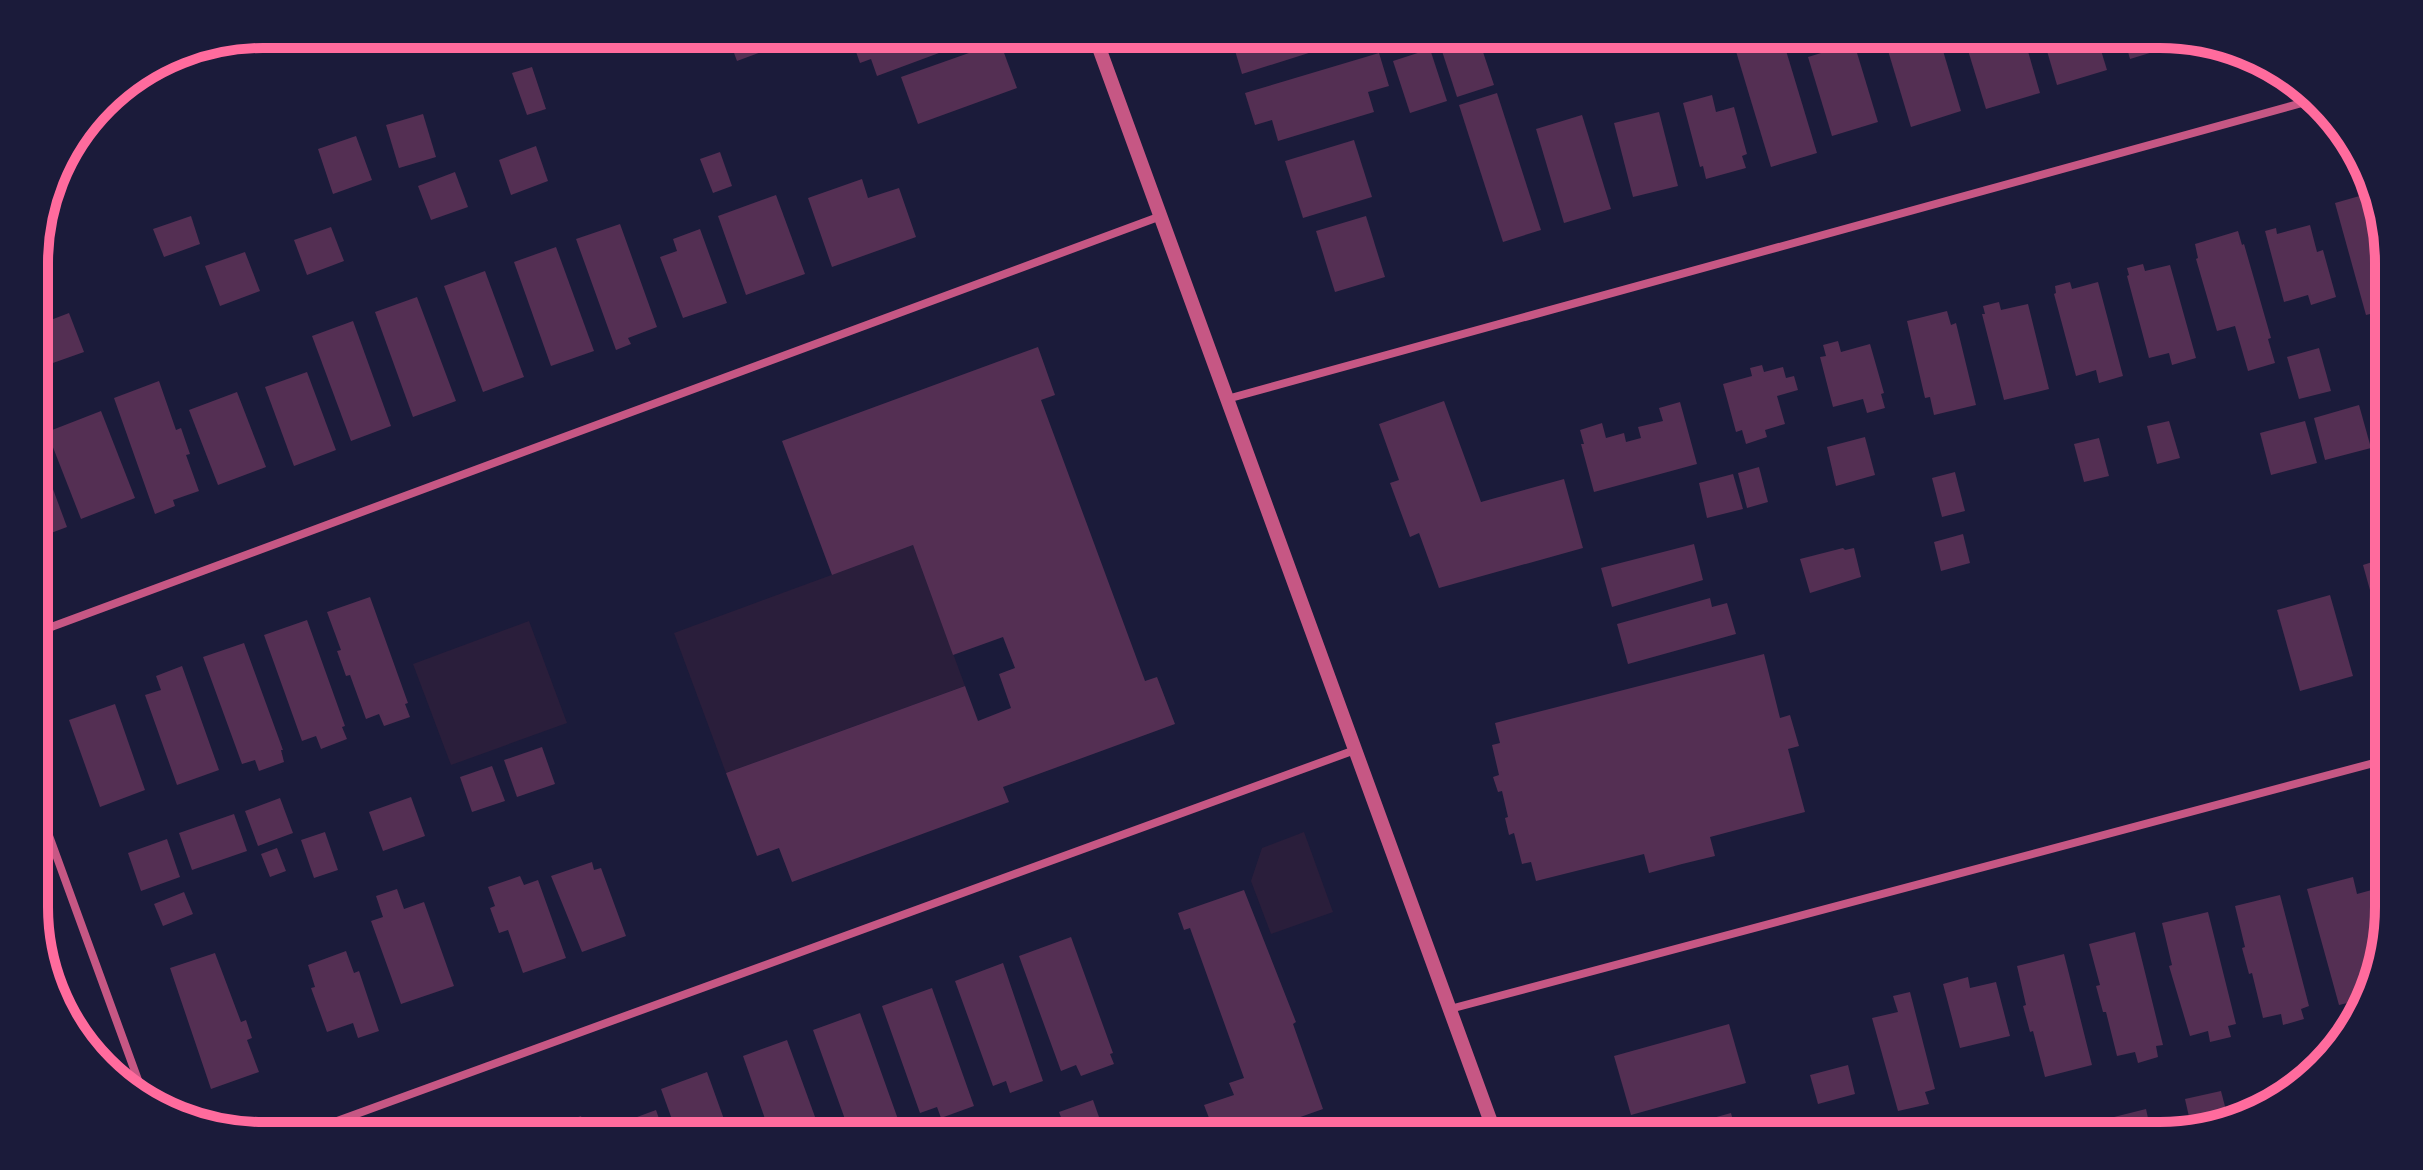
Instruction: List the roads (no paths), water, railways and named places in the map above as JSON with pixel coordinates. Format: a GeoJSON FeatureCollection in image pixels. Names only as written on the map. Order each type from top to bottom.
{"type":"FeatureCollection","features":[{"type":"Feature","properties":{"kind":"street"},"geometry":{"type":"LineString","coordinates":[[1099,48],[1491,1122]]}},
{"type":"Feature","properties":{"kind":"street"},"geometry":{"type":"LineString","coordinates":[[1227,399],[2303,103]]}},
{"type":"Feature","properties":{"kind":"street"},"geometry":{"type":"LineString","coordinates":[[48,628],[1161,216]]}},
{"type":"Feature","properties":{"kind":"street"},"geometry":{"type":"LineString","coordinates":[[334,1122],[1355,750]]}},
{"type":"Feature","properties":{"kind":"street"},"geometry":{"type":"LineString","coordinates":[[1450,1009],[2375,763]]}},
{"type":"Feature","properties":{"kind":"street"},"geometry":{"type":"LineString","coordinates":[[48,833],[139,1083]]}}]}
